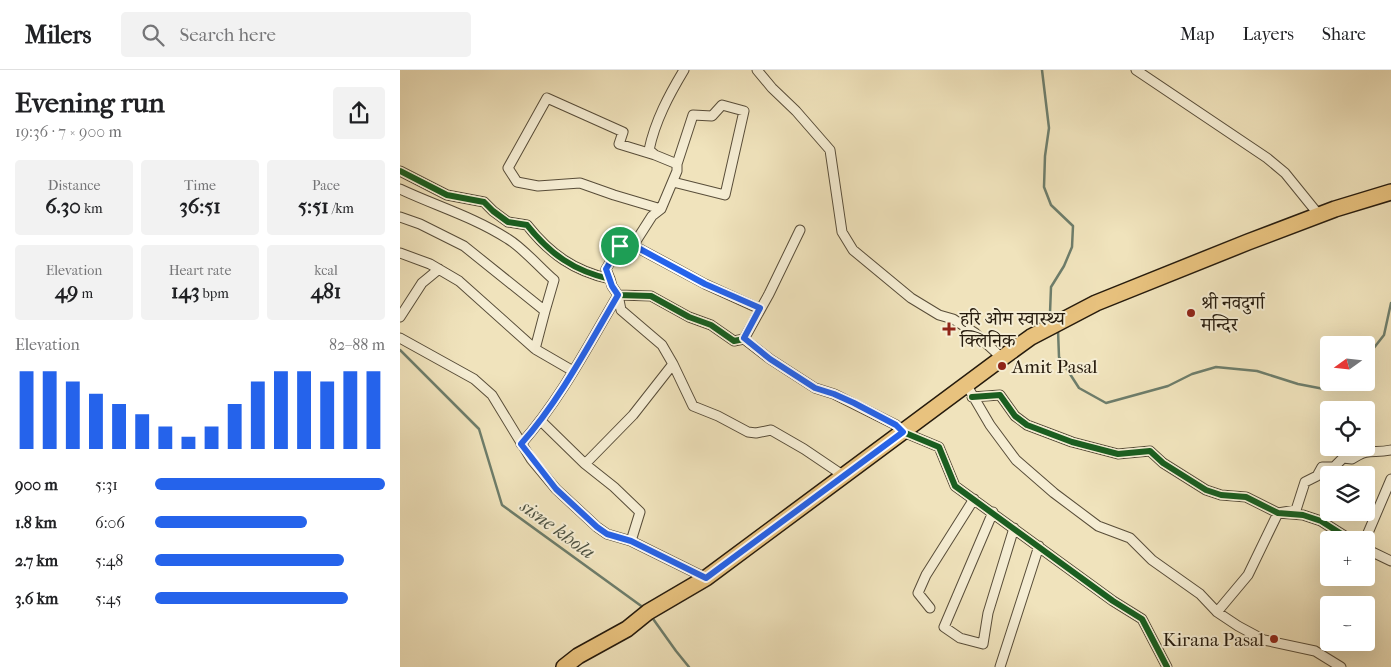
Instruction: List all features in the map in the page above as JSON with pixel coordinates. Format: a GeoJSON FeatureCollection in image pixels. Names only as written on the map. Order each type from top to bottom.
{"type":"FeatureCollection","features":[{"type":"Feature","properties":{"kind":"main road"},"geometry":{"type":"LineString","coordinates":[[564,667],[578,656],[627,629],[648,612],[706,578],[903,432],[969,391],[1002,358],[1032,337],[1096,303],[1319,215],[1391,192]]}},
{"type":"Feature","properties":{"kind":"street"},"geometry":{"type":"LineString","coordinates":[[654,155],[650,150],[651,141],[669,95],[684,70]]}},
{"type":"Feature","properties":{"kind":"street"},"geometry":{"type":"LineString","coordinates":[[757,70],[830,150],[842,232],[853,250],[911,298],[939,315],[953,319],[975,333],[1002,358]]}},
{"type":"Feature","properties":{"kind":"street"},"geometry":{"type":"LineString","coordinates":[[1136,70],[1273,163],[1285,173],[1319,215]]}},
{"type":"Feature","properties":{"kind":"street"},"geometry":{"type":"LineString","coordinates":[[661,209],[580,183],[538,186],[517,182],[508,168],[546,98],[624,132],[619,144],[677,164]]}},
{"type":"Feature","properties":{"kind":"street"},"geometry":{"type":"LineString","coordinates":[[673,182],[725,195],[744,111],[722,105],[712,116],[693,115],[677,164],[677,171],[661,209],[652,216],[636,241],[620,246],[606,269],[612,286],[618,295],[621,310],[662,345],[693,406],[718,416],[748,432],[756,433],[771,430],[804,449],[844,476]]}},
{"type":"Feature","properties":{"kind":"street"},"geometry":{"type":"LineString","coordinates":[[400,171],[447,195],[484,202],[508,222],[527,225],[539,240],[559,258],[584,271],[610,279]]}},
{"type":"Feature","properties":{"kind":"street"},"geometry":{"type":"LineString","coordinates":[[400,189],[468,216],[510,240],[554,280],[544,312],[536,349]]}},
{"type":"Feature","properties":{"kind":"street"},"geometry":{"type":"LineString","coordinates":[[400,217],[420,224],[464,246],[544,312]]}},
{"type":"Feature","properties":{"kind":"street"},"geometry":{"type":"LineString","coordinates":[[618,295],[650,296],[689,317],[712,325],[734,341],[744,338],[769,294],[800,230]]}},
{"type":"Feature","properties":{"kind":"street"},"geometry":{"type":"LineString","coordinates":[[620,246],[640,249],[705,284],[760,308]]}},
{"type":"Feature","properties":{"kind":"street"},"geometry":{"type":"LineString","coordinates":[[400,253],[430,264],[460,281],[536,349],[573,370]]}},
{"type":"Feature","properties":{"kind":"street"},"geometry":{"type":"LineString","coordinates":[[400,317],[422,283],[439,269]]}},
{"type":"Feature","properties":{"kind":"street"},"geometry":{"type":"LineString","coordinates":[[521,444],[541,421],[618,295]]}},
{"type":"Feature","properties":{"kind":"street"},"geometry":{"type":"LineString","coordinates":[[400,338],[460,370],[474,379],[492,395],[521,444],[556,489],[597,527],[607,534],[631,541],[706,578]]}},
{"type":"Feature","properties":{"kind":"street"},"geometry":{"type":"LineString","coordinates":[[744,338],[770,359],[815,388],[854,403],[896,425],[903,432],[939,447],[956,486],[1114,601],[1142,619],[1167,667]]}},
{"type":"Feature","properties":{"kind":"street"},"geometry":{"type":"LineString","coordinates":[[584,464],[633,415],[673,364]]}},
{"type":"Feature","properties":{"kind":"street"},"geometry":{"type":"LineString","coordinates":[[969,391],[1000,396],[1015,416],[1027,426],[1085,447],[1118,454],[1150,451],[1163,463],[1206,490],[1221,495],[1246,497],[1278,513],[1303,514],[1322,521],[1337,531]]}},
{"type":"Feature","properties":{"kind":"street"},"geometry":{"type":"LineString","coordinates":[[969,391],[990,426],[1016,460],[1054,493],[1098,526],[1130,538],[1152,560],[1200,594],[1217,612],[1264,640],[1315,650],[1341,667]]}},
{"type":"Feature","properties":{"kind":"street"},"geometry":{"type":"LineString","coordinates":[[541,421],[584,464],[614,487],[640,512],[631,541]]}},
{"type":"Feature","properties":{"kind":"street"},"geometry":{"type":"LineString","coordinates":[[1278,513],[1296,510],[1305,482],[1317,476],[1322,467],[1334,467],[1343,458],[1352,459],[1362,452],[1391,450]]}},
{"type":"Feature","properties":{"kind":"street"},"geometry":{"type":"LineString","coordinates":[[1369,531],[1391,480]]}},
{"type":"Feature","properties":{"kind":"street"},"geometry":{"type":"LineString","coordinates":[[930,608],[918,593],[926,575],[974,499]]}},
{"type":"Feature","properties":{"kind":"street"},"geometry":{"type":"LineString","coordinates":[[993,512],[944,628],[960,638],[983,644],[988,613],[1014,528]]}},
{"type":"Feature","properties":{"kind":"street"},"geometry":{"type":"LineString","coordinates":[[1217,612],[1248,575],[1278,513]]}},
{"type":"Feature","properties":{"kind":"street"},"geometry":{"type":"LineString","coordinates":[[1000,667],[1040,546]]}},
{"type":"Feature","properties":{"kind":"street"},"geometry":{"type":"LineString","coordinates":[[1375,553],[1391,561]]}},
{"type":"Feature","properties":{"kind":"waterway"},"geometry":{"type":"LineString","coordinates":[[1042,70],[1049,128],[1045,156],[1044,187],[1051,205],[1073,226],[1072,247],[1064,266],[1051,287],[1050,313],[1053,318]]}},
{"type":"Feature","properties":{"kind":"waterway"},"geometry":{"type":"LineString","coordinates":[[1375,346],[1384,335],[1391,303]]}},
{"type":"Feature","properties":{"kind":"waterway"},"geometry":{"type":"LineString","coordinates":[[1058,330],[1059,357],[1079,388],[1106,403],[1168,386],[1192,374],[1216,367],[1257,371],[1298,384],[1320,388]]}},
{"type":"Feature","properties":{"kind":"waterway","name":"sisne khola"},"geometry":{"type":"LineString","coordinates":[[400,350],[479,429],[502,505],[644,608]]}},
{"type":"Feature","properties":{"kind":"waterway","name":"sisne khola"},"geometry":{"type":"LineString","coordinates":[[651,616],[689,667]]}},
{"type":"Feature","properties":{"kind":"cycle path"},"geometry":{"type":"LineString","coordinates":[[400,171],[447,195],[484,202],[508,222],[527,225],[545,245],[564,260],[597,276],[610,279],[618,295],[651,296],[689,317],[711,325],[734,341],[744,339],[770,359],[815,388],[834,394],[896,425],[903,432],[939,447],[955,486],[1113,601],[1142,619],[1167,667]]}},
{"type":"Feature","properties":{"kind":"cycle path"},"geometry":{"type":"LineString","coordinates":[[972,397],[1000,395],[1015,416],[1027,425],[1072,442],[1118,454],[1150,451],[1163,463],[1206,490],[1221,495],[1246,497],[1278,513],[1303,515],[1321,521],[1337,531]]}},
{"type":"Feature","properties":{"kind":"place","name":"श्री नवदुर्गा मन्दिर"},"geometry":{"type":"Point","coordinates":[1191,313]}},
{"type":"Feature","properties":{"kind":"place","name":"हरि ओम स्वास्थ्य क्लिनिक"},"geometry":{"type":"Point","coordinates":[949,329]}},
{"type":"Feature","properties":{"kind":"place","name":"Amit Pasal"},"geometry":{"type":"Point","coordinates":[1002,366]}},
{"type":"Feature","properties":{"kind":"place","name":"Kirana Pasal"},"geometry":{"type":"Point","coordinates":[1274,639]}},
{"type":"Feature","properties":{"kind":"route"},"geometry":{"type":"LineString","coordinates":[[620,246],[640,249],[705,284],[760,308],[744,338],[770,359],[815,388],[854,403],[896,425],[903,432],[706,578],[631,541],[607,534],[597,527],[556,489],[521,444],[541,421],[618,295],[612,286],[606,269],[620,246]]}}]}
